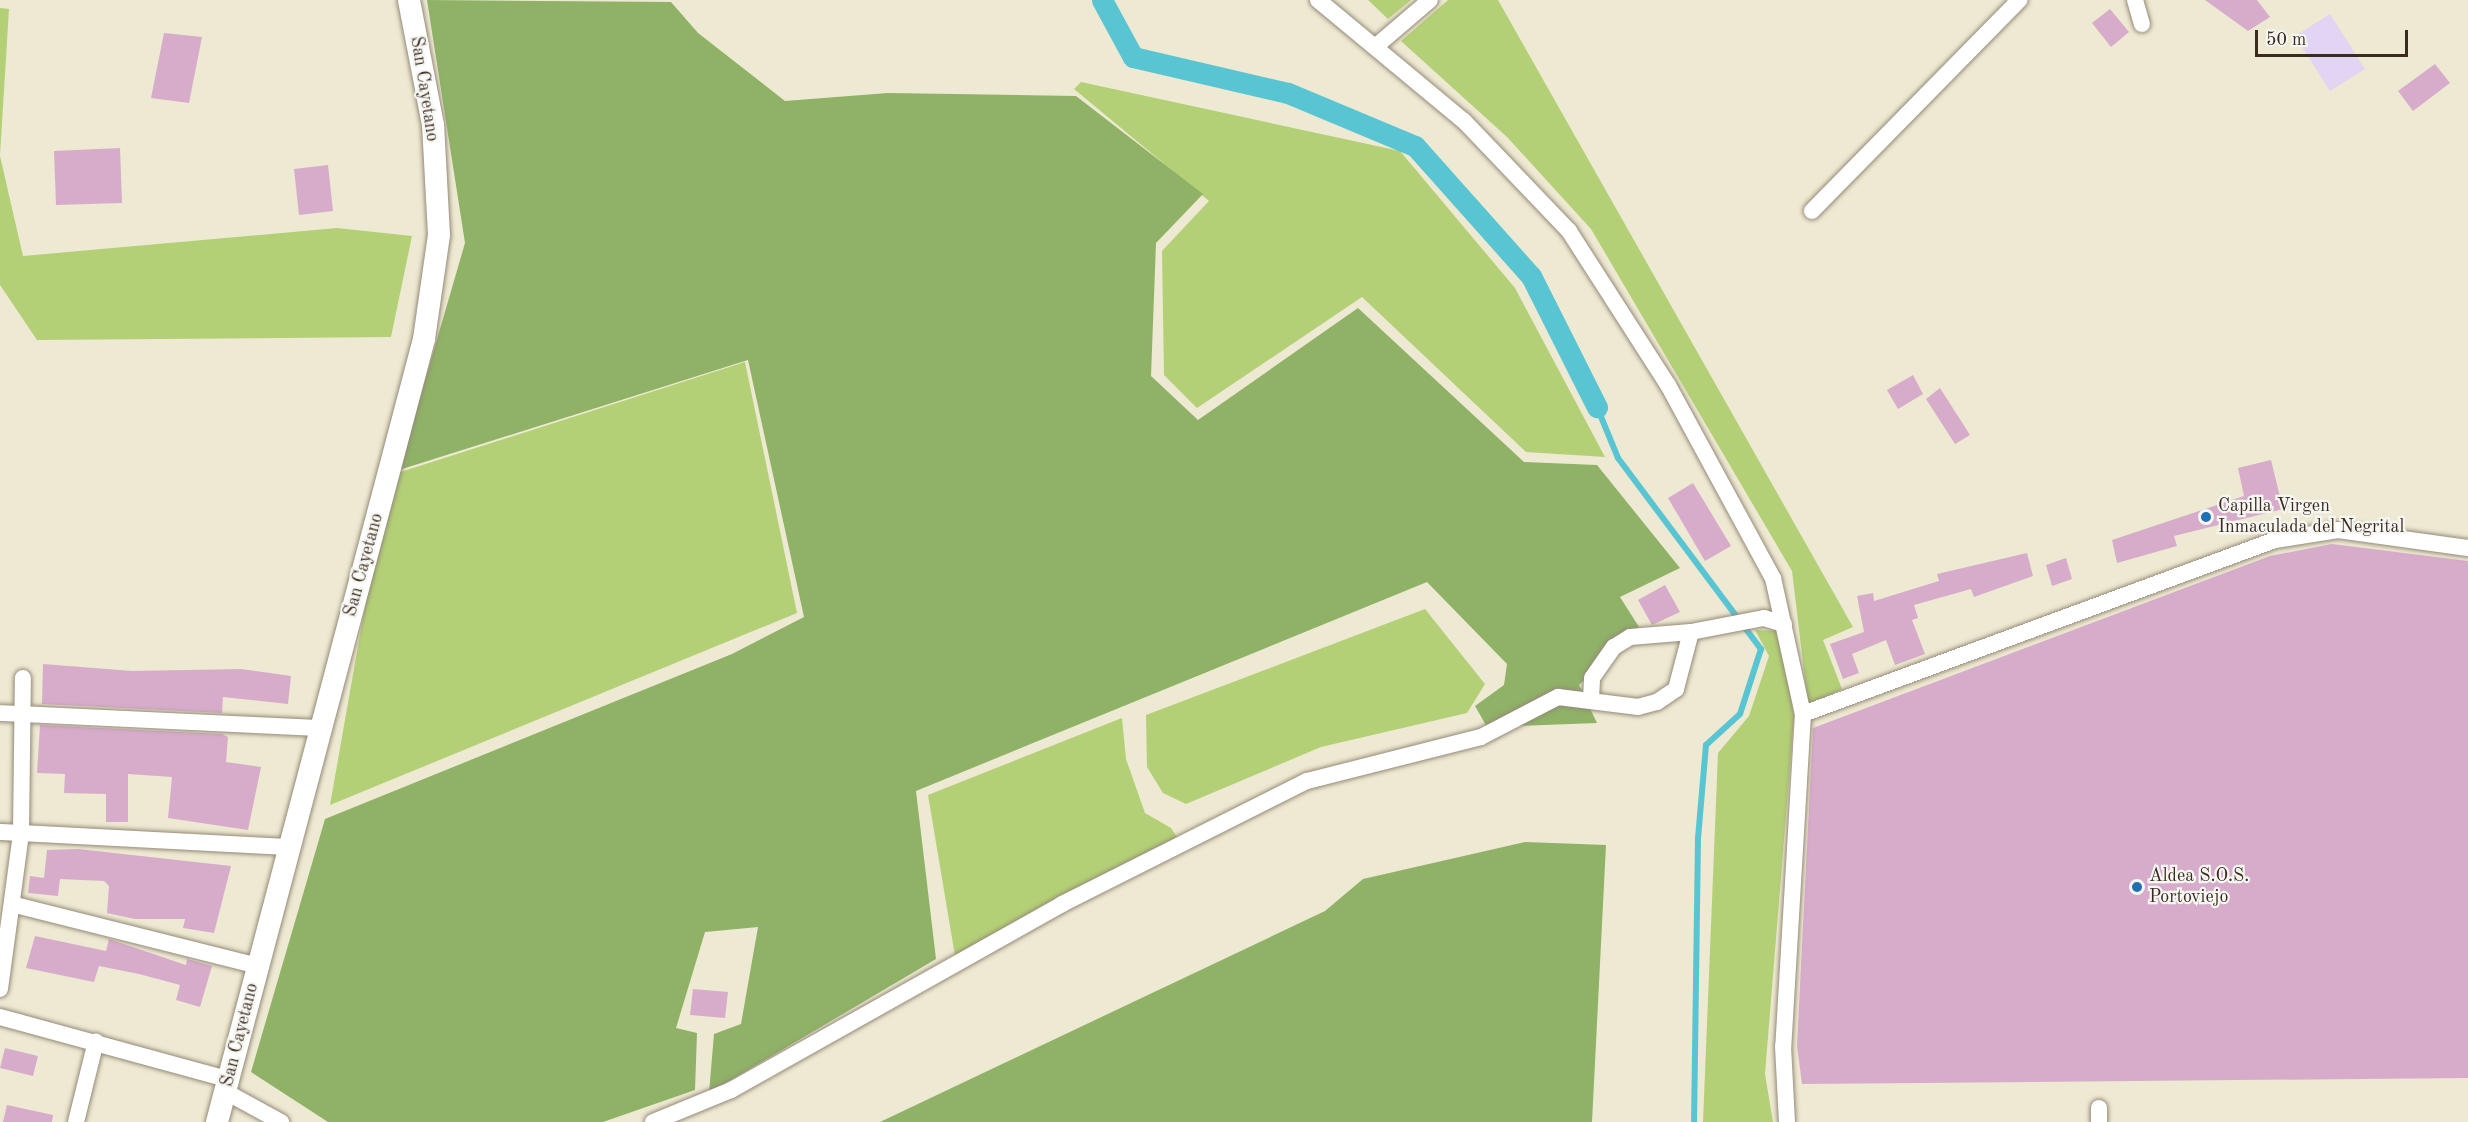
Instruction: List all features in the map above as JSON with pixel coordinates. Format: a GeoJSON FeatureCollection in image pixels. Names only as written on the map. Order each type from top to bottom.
{"type":"FeatureCollection","features":[{"type":"Feature","properties":{"kind":"main road","name":"San Cayetano"},"geometry":{"type":"LineString","coordinates":[[217,1122],[424,339],[439,235],[433,125],[409,0]]}},
{"type":"Feature","properties":{"kind":"street"},"geometry":{"type":"LineString","coordinates":[[1318,0],[1464,120],[1569,231],[1668,385],[1773,578],[1803,714],[1783,1046],[1787,1122]]}},
{"type":"Feature","properties":{"kind":"street"},"geometry":{"type":"LineString","coordinates":[[1375,47],[1430,0]]}},
{"type":"Feature","properties":{"kind":"street"},"geometry":{"type":"LineString","coordinates":[[1812,211],[2019,0]]}},
{"type":"Feature","properties":{"kind":"street"},"geometry":{"type":"LineString","coordinates":[[2135,0],[2142,24]]}},
{"type":"Feature","properties":{"kind":"street"},"geometry":{"type":"LineString","coordinates":[[1803,714],[2275,540],[2338,530],[2468,548]]}},
{"type":"Feature","properties":{"kind":"street"},"geometry":{"type":"LineString","coordinates":[[1591,699],[1592,678],[1614,647],[1630,637],[1691,632],[1764,618],[1784,624]]}},
{"type":"Feature","properties":{"kind":"street"},"geometry":{"type":"LineString","coordinates":[[653,1122],[731,1090],[1062,904],[1307,781],[1481,737],[1558,697],[1591,699],[1638,707],[1676,689],[1691,632]]}},
{"type":"Feature","properties":{"kind":"street"},"geometry":{"type":"LineString","coordinates":[[0,989],[15,905],[21,832],[26,714],[23,678]]}},
{"type":"Feature","properties":{"kind":"street"},"geometry":{"type":"LineString","coordinates":[[0,713],[321,728]]}},
{"type":"Feature","properties":{"kind":"street"},"geometry":{"type":"LineString","coordinates":[[0,831],[289,847]]}},
{"type":"Feature","properties":{"kind":"street"},"geometry":{"type":"LineString","coordinates":[[15,905],[258,966]]}},
{"type":"Feature","properties":{"kind":"street"},"geometry":{"type":"LineString","coordinates":[[0,1017],[96,1041],[228,1086],[281,1122]]}},
{"type":"Feature","properties":{"kind":"street"},"geometry":{"type":"LineString","coordinates":[[76,1122],[96,1041]]}},
{"type":"Feature","properties":{"kind":"shaded area"},"geometry":{"type":"Polygon","coordinates":[[[2330,14],[2365,69],[2330,91],[2295,36],[2330,14]]]}},
{"type":"Feature","properties":{"kind":"green space"},"geometry":{"type":"Polygon","coordinates":[[[427,0],[671,2],[698,33],[785,101],[888,93],[1076,96],[1203,194],[1156,243],[1151,376],[1198,420],[1358,308],[1524,462],[1597,465],[1680,568],[1620,597],[1639,627],[1579,685],[1597,723],[1487,727],[1475,706],[1504,685],[1507,664],[1427,582],[916,791],[936,959],[709,1093],[714,1034],[741,1024],[758,927],[705,932],[676,1028],[697,1033],[695,1090],[603,1122],[328,1122],[251,1072],[325,819],[732,654],[804,617],[748,360],[399,470],[465,243],[427,0]]]}},
{"type":"Feature","properties":{"kind":"green space"},"geometry":{"type":"Polygon","coordinates":[[[1368,0],[1411,0],[1388,19],[1368,0]]]}},
{"type":"Feature","properties":{"kind":"green space"},"geometry":{"type":"Polygon","coordinates":[[[1448,0],[1498,0],[1853,627],[1823,640],[1842,689],[1808,705],[1792,571],[1591,229],[1507,137],[1401,41],[1448,0]]]}},
{"type":"Feature","properties":{"kind":"green space"},"geometry":{"type":"Polygon","coordinates":[[[0,8],[9,9],[0,155],[0,8]]]}},
{"type":"Feature","properties":{"kind":"green space"},"geometry":{"type":"Polygon","coordinates":[[[1081,82],[1400,151],[1515,288],[1605,457],[1526,452],[1362,297],[1197,408],[1164,375],[1162,251],[1209,201],[1074,89],[1081,82]]]}},
{"type":"Feature","properties":{"kind":"green space"},"geometry":{"type":"Polygon","coordinates":[[[0,156],[23,256],[337,228],[412,236],[391,337],[37,340],[0,285],[0,156]]]}},
{"type":"Feature","properties":{"kind":"green space"},"geometry":{"type":"Polygon","coordinates":[[[745,362],[797,613],[330,805],[388,476],[745,362]]]}},
{"type":"Feature","properties":{"kind":"green space"},"geometry":{"type":"Polygon","coordinates":[[[1425,609],[1485,684],[1467,713],[1321,747],[1186,804],[1163,793],[1147,767],[1146,715],[1425,609]]]}},
{"type":"Feature","properties":{"kind":"green space"},"geometry":{"type":"Polygon","coordinates":[[[1755,630],[1783,631],[1794,717],[1765,1074],[1773,1122],[1703,1122],[1718,753],[1749,716],[1769,656],[1755,630]]]}},
{"type":"Feature","properties":{"kind":"green space"},"geometry":{"type":"Polygon","coordinates":[[[1122,718],[1126,759],[1145,813],[1171,828],[1181,843],[955,956],[928,795],[1122,718]]]}},
{"type":"Feature","properties":{"kind":"green space"},"geometry":{"type":"Polygon","coordinates":[[[1525,842],[1606,845],[1592,1122],[880,1122],[1325,911],[1363,879],[1525,842]]]}},
{"type":"Feature","properties":{"kind":"building"},"geometry":{"type":"Polygon","coordinates":[[[2205,0],[2257,0],[2270,17],[2248,31],[2205,0]]]}},
{"type":"Feature","properties":{"kind":"building"},"geometry":{"type":"Polygon","coordinates":[[[2110,9],[2129,32],[2111,47],[2092,23],[2110,9]]]}},
{"type":"Feature","properties":{"kind":"building"},"geometry":{"type":"Polygon","coordinates":[[[164,33],[202,37],[189,103],[151,98],[164,33]]]}},
{"type":"Feature","properties":{"kind":"building"},"geometry":{"type":"Polygon","coordinates":[[[2435,64],[2450,83],[2413,111],[2398,91],[2435,64]]]}},
{"type":"Feature","properties":{"kind":"building"},"geometry":{"type":"Polygon","coordinates":[[[120,148],[122,203],[56,205],[54,151],[120,148]]]}},
{"type":"Feature","properties":{"kind":"building"},"geometry":{"type":"Polygon","coordinates":[[[328,165],[333,211],[299,215],[294,169],[328,165]]]}},
{"type":"Feature","properties":{"kind":"building"},"geometry":{"type":"Polygon","coordinates":[[[1913,375],[1923,394],[1898,409],[1887,390],[1913,375]]]}},
{"type":"Feature","properties":{"kind":"building"},"geometry":{"type":"Polygon","coordinates":[[[1940,388],[1970,435],[1955,444],[1926,399],[1940,388]]]}},
{"type":"Feature","properties":{"kind":"building"},"geometry":{"type":"Polygon","coordinates":[[[2271,460],[2283,509],[2174,536],[2177,546],[2117,563],[2112,540],[2244,496],[2238,468],[2271,460]]]}},
{"type":"Feature","properties":{"kind":"building"},"geometry":{"type":"Polygon","coordinates":[[[1693,483],[1731,546],[1705,561],[1668,498],[1693,483]]]}},
{"type":"Feature","properties":{"kind":"building","name":"Aldea S.O.S. Portoviejo"},"geometry":{"type":"Polygon","coordinates":[[[2332,544],[2468,561],[2468,1078],[1802,1084],[1797,1046],[1813,728],[2270,556],[2332,544]]]}},
{"type":"Feature","properties":{"kind":"building"},"geometry":{"type":"Polygon","coordinates":[[[2027,553],[2033,576],[1974,597],[1971,589],[1914,605],[1918,618],[1912,620],[1925,654],[1895,665],[1886,640],[1852,654],[1859,673],[1843,679],[1830,644],[1864,632],[1857,596],[1873,593],[1874,601],[1939,581],[1937,574],[2027,553]]]}},
{"type":"Feature","properties":{"kind":"building"},"geometry":{"type":"Polygon","coordinates":[[[2066,558],[2072,579],[2052,586],[2046,565],[2066,558]]]}},
{"type":"Feature","properties":{"kind":"building"},"geometry":{"type":"Polygon","coordinates":[[[1665,585],[1680,612],[1652,625],[1638,600],[1665,585]]]}},
{"type":"Feature","properties":{"kind":"building"},"geometry":{"type":"Polygon","coordinates":[[[43,664],[132,671],[241,669],[291,676],[288,704],[223,697],[222,713],[42,704],[43,664]]]}},
{"type":"Feature","properties":{"kind":"building"},"geometry":{"type":"Polygon","coordinates":[[[40,725],[222,734],[228,737],[226,762],[261,767],[248,830],[168,818],[172,777],[128,774],[128,822],[106,822],[106,794],[64,793],[65,774],[37,773],[40,725]]]}},
{"type":"Feature","properties":{"kind":"building"},"geometry":{"type":"Polygon","coordinates":[[[78,849],[231,866],[214,933],[183,928],[185,919],[135,919],[107,913],[109,886],[104,881],[60,879],[58,896],[28,893],[30,876],[44,878],[47,850],[78,849]]]}},
{"type":"Feature","properties":{"kind":"building"},"geometry":{"type":"Polygon","coordinates":[[[35,936],[106,951],[109,939],[186,965],[187,959],[212,966],[200,1007],[176,1000],[180,985],[139,974],[99,966],[94,982],[26,968],[35,936]]]}},
{"type":"Feature","properties":{"kind":"building"},"geometry":{"type":"Polygon","coordinates":[[[693,989],[728,992],[725,1018],[690,1015],[693,989]]]}},
{"type":"Feature","properties":{"kind":"building"},"geometry":{"type":"Polygon","coordinates":[[[5,1048],[38,1056],[33,1076],[0,1068],[5,1048]]]}},
{"type":"Feature","properties":{"kind":"building"},"geometry":{"type":"Polygon","coordinates":[[[7,1105],[53,1115],[52,1122],[3,1122],[7,1105]]]}},
{"type":"Feature","properties":{"kind":"waterway"},"geometry":{"type":"LineString","coordinates":[[1102,0],[1133,57],[1288,93],[1415,146],[1531,276],[1597,407]]}},
{"type":"Feature","properties":{"kind":"waterway"},"geometry":{"type":"LineString","coordinates":[[1597,407],[1618,458],[1761,649],[1740,714],[1706,745],[1698,838],[1694,1122]]}},
{"type":"Feature","properties":{"kind":"place","name":"Capilla Virgen Inmaculada del Negrital"},"geometry":{"type":"Point","coordinates":[2206,517]}},
{"type":"Feature","properties":{"kind":"place","name":"Aldea S.O.S. Portoviejo"},"geometry":{"type":"Point","coordinates":[2137,887]}}]}
